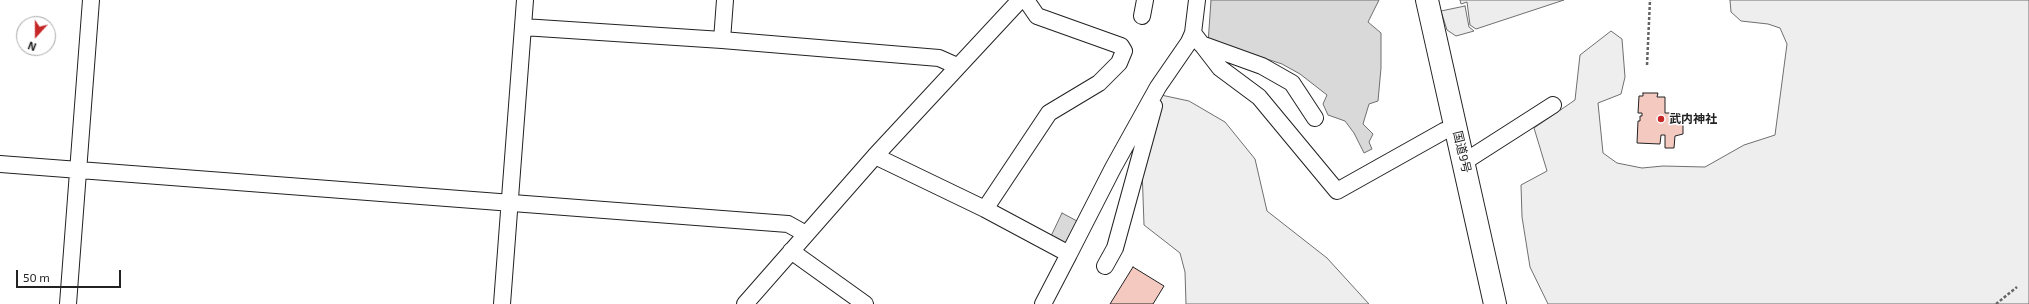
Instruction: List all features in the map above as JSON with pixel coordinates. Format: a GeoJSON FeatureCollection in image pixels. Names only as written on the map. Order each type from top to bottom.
{"type":"FeatureCollection","features":[{"type":"Feature","properties":{"kind":"highway","name":"国道9号"},"geometry":{"type":"LineString","coordinates":[[1427,0],[1496,304]]}},
{"type":"Feature","properties":{"kind":"street"},"geometry":{"type":"LineString","coordinates":[[68,304],[91,0]]}},
{"type":"Feature","properties":{"kind":"street"},"geometry":{"type":"LineString","coordinates":[[502,304],[525,0]]}},
{"type":"Feature","properties":{"kind":"street"},"geometry":{"type":"LineString","coordinates":[[722,40],[725,0]]}},
{"type":"Feature","properties":{"kind":"street"},"geometry":{"type":"LineString","coordinates":[[745,304],[875,156],[957,66],[1020,0]]}},
{"type":"Feature","properties":{"kind":"street"},"geometry":{"type":"LineString","coordinates":[[985,209],[1049,113],[1099,83],[1119,63],[1124,51],[1121,46],[1036,16],[1026,0]]}},
{"type":"Feature","properties":{"kind":"street"},"geometry":{"type":"LineString","coordinates":[[1142,16],[1146,0]]}},
{"type":"Feature","properties":{"kind":"street"},"geometry":{"type":"LineString","coordinates":[[1197,0],[1197,38],[1220,68],[1259,97],[1337,191],[1444,131],[1456,128]]}},
{"type":"Feature","properties":{"kind":"street"},"geometry":{"type":"LineString","coordinates":[[523,27],[722,40],[939,58],[957,66]]}},
{"type":"Feature","properties":{"kind":"street"},"geometry":{"type":"LineString","coordinates":[[1044,304],[1113,168],[1158,87],[1197,38]]}},
{"type":"Feature","properties":{"kind":"street"},"geometry":{"type":"LineString","coordinates":[[1197,38],[1262,66],[1292,83],[1315,118]]}},
{"type":"Feature","properties":{"kind":"street"},"geometry":{"type":"LineString","coordinates":[[1105,266],[1117,240],[1158,87]]}},
{"type":"Feature","properties":{"kind":"street"},"geometry":{"type":"LineString","coordinates":[[1464,162],[1553,105]]}},
{"type":"Feature","properties":{"kind":"street"},"geometry":{"type":"LineString","coordinates":[[875,156],[985,209],[1069,254]]}},
{"type":"Feature","properties":{"kind":"street"},"geometry":{"type":"LineString","coordinates":[[0,164],[788,224],[806,234]]}},
{"type":"Feature","properties":{"kind":"street"},"geometry":{"type":"LineString","coordinates":[[791,251],[865,304]]}},
{"type":"Feature","properties":{"kind":"path"},"geometry":{"type":"LineString","coordinates":[[1647,65],[1650,0]]}},
{"type":"Feature","properties":{"kind":"path"},"geometry":{"type":"LineString","coordinates":[[1996,304],[2017,287]]}},
{"type":"Feature","properties":{"kind":"shaded area"},"geometry":{"type":"Polygon","coordinates":[[[1211,0],[1379,0],[1368,22],[1381,33],[1381,68],[1378,101],[1369,104],[1363,124],[1373,134],[1369,142],[1372,149],[1364,153],[1354,133],[1345,121],[1328,115],[1323,104],[1327,95],[1300,74],[1282,64],[1249,53],[1208,44],[1211,0]]]}},
{"type":"Feature","properties":{"kind":"shaded area"},"geometry":{"type":"Polygon","coordinates":[[[1460,0],[1564,0],[1476,29],[1470,25],[1467,2],[1461,4],[1460,0]]]}},
{"type":"Feature","properties":{"kind":"shaded area"},"geometry":{"type":"Polygon","coordinates":[[[1730,0],[2029,0],[2029,304],[1548,304],[1530,267],[1522,217],[1521,185],[1547,171],[1534,128],[1575,100],[1580,55],[1611,31],[1622,39],[1625,77],[1621,94],[1598,103],[1603,153],[1617,163],[1642,168],[1663,166],[1705,167],[1744,145],[1775,135],[1787,44],[1780,28],[1768,24],[1741,21],[1731,12],[1730,0]]]}},
{"type":"Feature","properties":{"kind":"shaded area"},"geometry":{"type":"Polygon","coordinates":[[[1465,6],[1469,27],[1474,31],[1456,36],[1447,30],[1441,11],[1465,6]]]}},
{"type":"Feature","properties":{"kind":"shaded area"},"geometry":{"type":"Polygon","coordinates":[[[1161,95],[1189,101],[1225,122],[1255,159],[1267,211],[1327,258],[1369,304],[1186,304],[1185,272],[1180,253],[1144,225],[1142,168],[1151,148],[1161,95]]]}},
{"type":"Feature","properties":{"kind":"shaded area"},"geometry":{"type":"Polygon","coordinates":[[[1062,213],[1077,221],[1065,244],[1051,236],[1062,213]]]}},
{"type":"Feature","properties":{"kind":"building","name":"武内神社"},"geometry":{"type":"Polygon","coordinates":[[[1643,93],[1658,93],[1657,97],[1665,97],[1665,113],[1678,113],[1677,117],[1683,117],[1683,134],[1675,136],[1674,148],[1665,148],[1665,135],[1661,135],[1660,144],[1637,143],[1638,121],[1640,121],[1640,116],[1642,116],[1642,113],[1638,113],[1639,96],[1643,96],[1643,93]]]}},
{"type":"Feature","properties":{"kind":"building"},"geometry":{"type":"Polygon","coordinates":[[[1133,267],[1164,286],[1153,304],[1110,304],[1133,267]]]}},
{"type":"Feature","properties":{"kind":"place","name":"武内神社"},"geometry":{"type":"Point","coordinates":[1661,119]}}]}
